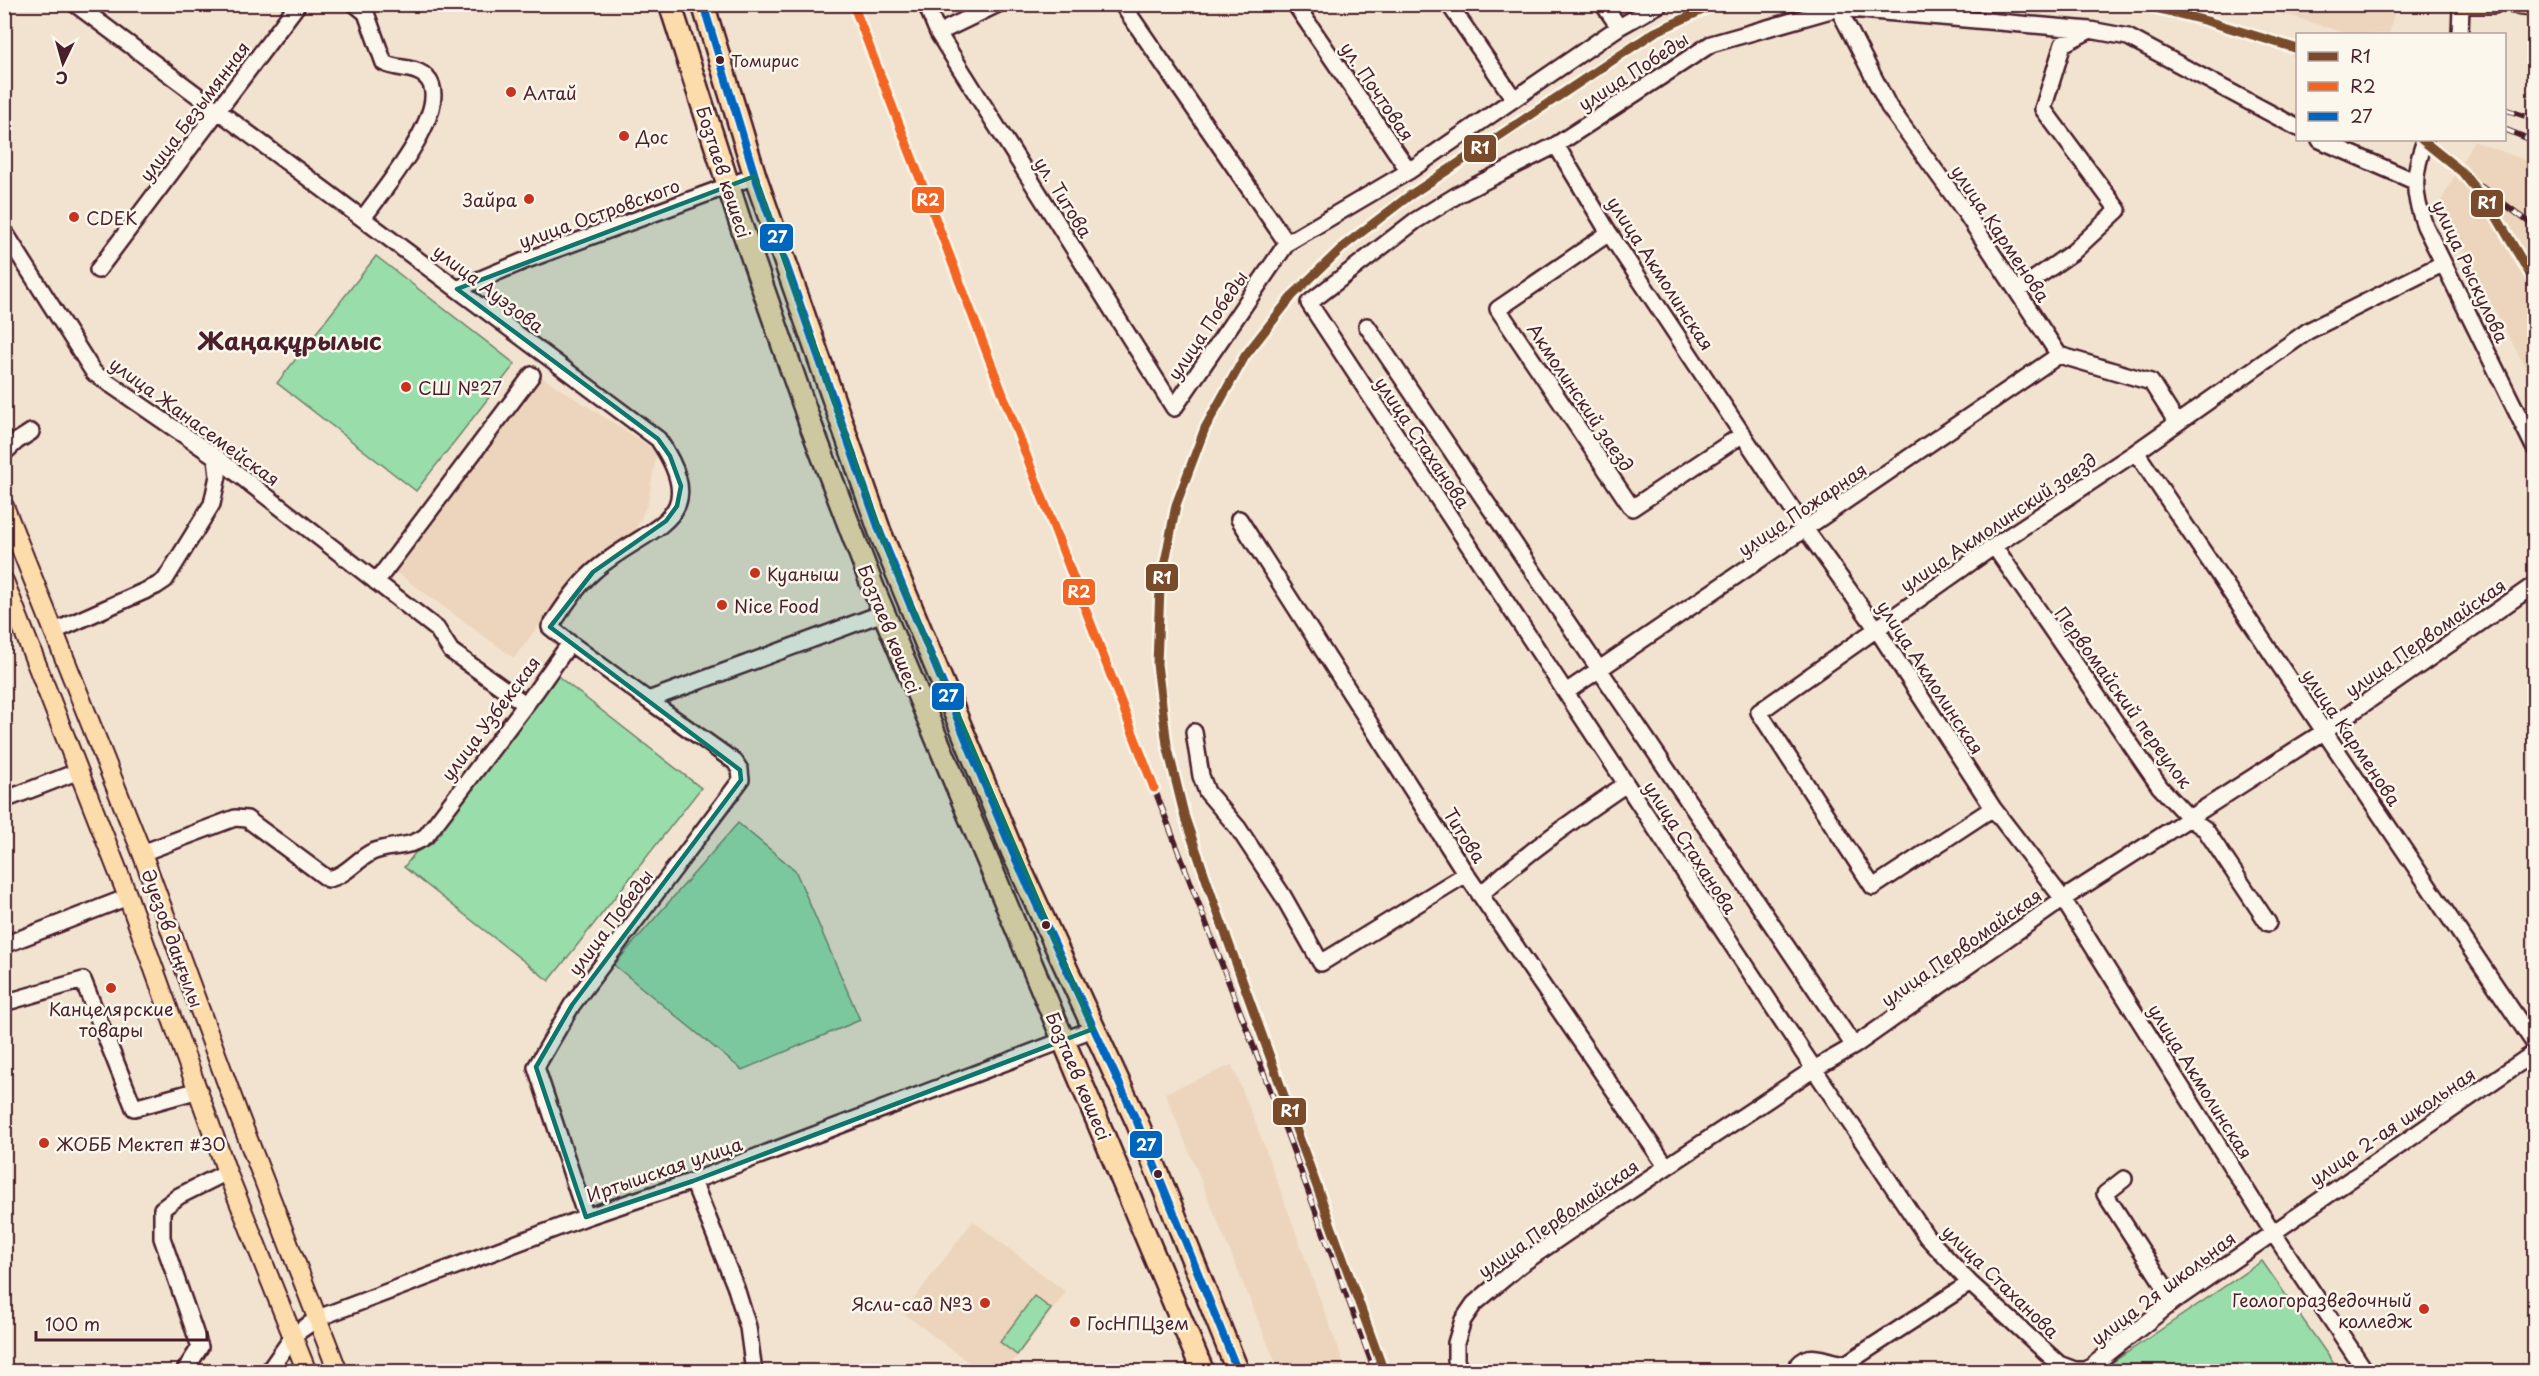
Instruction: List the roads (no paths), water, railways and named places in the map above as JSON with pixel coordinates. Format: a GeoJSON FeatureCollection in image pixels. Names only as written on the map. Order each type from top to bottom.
{"type":"FeatureCollection","features":[{"type":"Feature","properties":{"kind":"highway","name":"Бозтаев көшесі"},"geometry":{"type":"LineString","coordinates":[[670,4],[728,186],[810,423],[883,613],[1203,1371]]}},
{"type":"Feature","properties":{"kind":"highway","name":"Бозтаев көшесі"},"geometry":{"type":"LineString","coordinates":[[703,4],[755,176],[880,532],[1013,853],[1137,1122],[1238,1371]]}},
{"type":"Feature","properties":{"kind":"main road"},"geometry":{"type":"LineString","coordinates":[[2461,5],[2494,4]]}},
{"type":"Feature","properties":{"kind":"main road"},"geometry":{"type":"LineString","coordinates":[[2514,4],[2535,6]]}},
{"type":"Feature","properties":{"kind":"main road","name":"Әуезов даңғылы"},"geometry":{"type":"LineString","coordinates":[[4,506],[142,853],[239,1116],[338,1371]]}},
{"type":"Feature","properties":{"kind":"main road","name":"Әуезов даңғылы"},"geometry":{"type":"LineString","coordinates":[[4,581],[128,897],[227,1172],[308,1371]]}},
{"type":"Feature","properties":{"kind":"street","name":"улица Ауэзова"},"geometry":{"type":"LineString","coordinates":[[75,4],[658,439],[678,473],[681,486],[677,506],[666,521],[593,572],[575,591],[550,627],[570,643]]}},
{"type":"Feature","properties":{"kind":"street","name":"улица Безымянная"},"geometry":{"type":"LineString","coordinates":[[98,270],[298,4]]}},
{"type":"Feature","properties":{"kind":"street"},"geometry":{"type":"LineString","coordinates":[[355,4],[366,13],[384,63],[394,68],[412,70],[426,76],[433,87],[434,102],[420,137],[364,218]]}},
{"type":"Feature","properties":{"kind":"street","name":"ул. Титова"},"geometry":{"type":"LineString","coordinates":[[926,4],[938,33],[1174,408]]}},
{"type":"Feature","properties":{"kind":"street"},"geometry":{"type":"LineString","coordinates":[[938,33],[998,4]]}},
{"type":"Feature","properties":{"kind":"street"},"geometry":{"type":"LineString","coordinates":[[1122,4],[1287,243]]}},
{"type":"Feature","properties":{"kind":"street","name":"ул. Почтовая"},"geometry":{"type":"LineString","coordinates":[[1295,4],[1409,171]]}},
{"type":"Feature","properties":{"kind":"street"},"geometry":{"type":"LineString","coordinates":[[1449,4],[1514,99]]}},
{"type":"Feature","properties":{"kind":"street"},"geometry":{"type":"LineString","coordinates":[[1603,4],[1619,27]]}},
{"type":"Feature","properties":{"kind":"street","name":"улица Победы"},"geometry":{"type":"LineString","coordinates":[[1174,408],[1287,243],[1409,171],[1619,27],[1660,4]]}},
{"type":"Feature","properties":{"kind":"street"},"geometry":{"type":"LineString","coordinates":[[2460,33],[2461,5]]}},
{"type":"Feature","properties":{"kind":"street","name":"улица Победы"},"geometry":{"type":"LineString","coordinates":[[1313,311],[1309,303],[1311,300],[1415,220],[1459,194],[1556,145],[1712,44],[1838,8],[2090,30],[2128,37],[2296,127]]}},
{"type":"Feature","properties":{"kind":"street","name":"улица Карменова"},"geometry":{"type":"LineString","coordinates":[[1838,8],[1889,107],[1963,208],[2059,355]]}},
{"type":"Feature","properties":{"kind":"street"},"geometry":{"type":"LineString","coordinates":[[2017,291],[2073,252],[2118,210],[2043,109],[2063,44],[2090,30]]}},
{"type":"Feature","properties":{"kind":"street"},"geometry":{"type":"LineString","coordinates":[[2322,141],[2414,181]]}},
{"type":"Feature","properties":{"kind":"street","name":"улица Рыскулова"},"geometry":{"type":"LineString","coordinates":[[2425,141],[2414,181],[2419,211],[2442,264],[2535,447]]}},
{"type":"Feature","properties":{"kind":"street","name":"улица Акмолинская"},"geometry":{"type":"LineString","coordinates":[[1556,145],[1610,233],[1806,530],[1876,628],[1993,808],[2063,899],[2272,1231]]}},
{"type":"Feature","properties":{"kind":"street","name":"улица Островского"},"geometry":{"type":"LineString","coordinates":[[457,289],[524,261],[755,176]]}},
{"type":"Feature","properties":{"kind":"street","name":"улица Жанасемейская"},"geometry":{"type":"LineString","coordinates":[[4,231],[94,373],[216,457],[437,629],[451,651],[525,704]]}},
{"type":"Feature","properties":{"kind":"street","name":"Акмолинский заезд"},"geometry":{"type":"LineString","coordinates":[[1610,233],[1498,309],[1632,508],[1743,434]]}},
{"type":"Feature","properties":{"kind":"street","name":"улица Акмолинский заезд"},"geometry":{"type":"LineString","coordinates":[[1993,808],[1873,887],[1759,712],[1994,546],[2136,452],[2308,331],[2442,264]]}},
{"type":"Feature","properties":{"kind":"street","name":"улица Стаханова"},"geometry":{"type":"LineString","coordinates":[[1313,311],[1927,1237],[1970,1283],[2059,1364],[2075,1370]]}},
{"type":"Feature","properties":{"kind":"street"},"geometry":{"type":"LineString","coordinates":[[1367,326],[1854,1046]]}},
{"type":"Feature","properties":{"kind":"street"},"geometry":{"type":"LineString","coordinates":[[2059,355],[2151,382],[2177,423]]}},
{"type":"Feature","properties":{"kind":"street","name":"улица Пожарная"},"geometry":{"type":"LineString","coordinates":[[1566,692],[2059,355]]}},
{"type":"Feature","properties":{"kind":"street"},"geometry":{"type":"LineString","coordinates":[[376,582],[532,375]]}},
{"type":"Feature","properties":{"kind":"street"},"geometry":{"type":"LineString","coordinates":[[4,453],[31,432]]}},
{"type":"Feature","properties":{"kind":"street","name":"улица Карменова"},"geometry":{"type":"LineString","coordinates":[[2136,452],[2535,1043]]}},
{"type":"Feature","properties":{"kind":"street"},"geometry":{"type":"LineString","coordinates":[[55,631],[165,580],[212,504],[218,476],[216,457]]}},
{"type":"Feature","properties":{"kind":"street","name":"Титова"},"geometry":{"type":"LineString","coordinates":[[1239,519],[1466,874],[1666,1166]]}},
{"type":"Feature","properties":{"kind":"street","name":"Первомайский переулок"},"geometry":{"type":"LineString","coordinates":[[1994,546],[2160,787],[2189,818],[2205,829],[2268,923]]}},
{"type":"Feature","properties":{"kind":"street","name":"улица Первомайская"},"geometry":{"type":"LineString","coordinates":[[1460,1371],[1456,1360],[1456,1343],[1463,1320],[1474,1304],[1520,1265],[1666,1166],[1814,1069],[1854,1046],[2063,899],[2325,731],[2535,585]]}},
{"type":"Feature","properties":{"kind":"street"},"geometry":{"type":"LineString","coordinates":[[570,643],[648,700],[883,613]]}},
{"type":"Feature","properties":{"kind":"street","name":"улица Узбекская"},"geometry":{"type":"LineString","coordinates":[[142,853],[235,818],[247,819],[328,879],[337,877],[373,852],[416,843],[426,836],[570,643]]}},
{"type":"Feature","properties":{"kind":"street","name":"улица Победы"},"geometry":{"type":"LineString","coordinates":[[586,1217],[536,1067],[572,1005],[741,780],[740,770],[735,762],[648,700]]}},
{"type":"Feature","properties":{"kind":"street"},"geometry":{"type":"LineString","coordinates":[[1194,732],[1201,776],[1207,792],[1245,838],[1283,896],[1321,963],[1466,874]]}},
{"type":"Feature","properties":{"kind":"street"},"geometry":{"type":"LineString","coordinates":[[4,800],[79,771]]}},
{"type":"Feature","properties":{"kind":"street"},"geometry":{"type":"LineString","coordinates":[[1480,895],[1520,859],[1626,784]]}},
{"type":"Feature","properties":{"kind":"street"},"geometry":{"type":"LineString","coordinates":[[4,945],[128,897]]}},
{"type":"Feature","properties":{"kind":"street"},"geometry":{"type":"LineString","coordinates":[[4,1003],[83,980],[134,1108],[199,1090]]}},
{"type":"Feature","properties":{"kind":"street","name":"Иртышская улица"},"geometry":{"type":"LineString","coordinates":[[268,1371],[294,1335],[318,1318],[586,1217],[693,1181],[1093,1029]]}},
{"type":"Feature","properties":{"kind":"street","name":"улица 2-ая школьная"},"geometry":{"type":"LineString","coordinates":[[2272,1231],[2535,1053]]}},
{"type":"Feature","properties":{"kind":"street"},"geometry":{"type":"LineString","coordinates":[[184,1371],[200,1347],[162,1238],[162,1209],[179,1196],[227,1172]]}},
{"type":"Feature","properties":{"kind":"street"},"geometry":{"type":"LineString","coordinates":[[2124,1179],[2105,1194],[2174,1301]]}},
{"type":"Feature","properties":{"kind":"street"},"geometry":{"type":"LineString","coordinates":[[693,1181],[736,1288],[748,1327],[754,1371]]}},
{"type":"Feature","properties":{"kind":"street"},"geometry":{"type":"LineString","coordinates":[[2272,1231],[2366,1371]]}},
{"type":"Feature","properties":{"kind":"street","name":"улица 2я школьная"},"geometry":{"type":"LineString","coordinates":[[2075,1370],[2087,1370],[2174,1301],[2272,1231]]}},
{"type":"Feature","properties":{"kind":"street"},"geometry":{"type":"LineString","coordinates":[[1793,1371],[1803,1359],[1810,1357],[1847,1364],[1970,1283]]}},
{"type":"Feature","properties":{"kind":"railway"},"geometry":{"type":"LineString","coordinates":[[853,4],[1289,1139],[1375,1372]]}},
{"type":"Feature","properties":{"kind":"railway"},"geometry":{"type":"LineString","coordinates":[[2158,4],[2207,21]]}},
{"type":"Feature","properties":{"kind":"railway"},"geometry":{"type":"LineString","coordinates":[[2270,40],[2296,53]]}},
{"type":"Feature","properties":{"kind":"railway"},"geometry":{"type":"LineString","coordinates":[[2506,110],[2534,119]]}},
{"type":"Feature","properties":{"kind":"railway"},"geometry":{"type":"LineString","coordinates":[[2506,130],[2534,141]]}},
{"type":"Feature","properties":{"kind":"railway"},"geometry":{"type":"LineString","coordinates":[[2423,141],[2462,172],[2493,211],[2534,281]]}},
{"type":"Feature","properties":{"kind":"railway"},"geometry":{"type":"LineString","coordinates":[[2479,185],[2534,226]]}},
{"type":"Feature","properties":{"kind":"place","name":"Томирис"},"geometry":{"type":"Point","coordinates":[720,60]}},
{"type":"Feature","properties":{"kind":"place","name":"Алтай"},"geometry":{"type":"Point","coordinates":[511,92]}},
{"type":"Feature","properties":{"kind":"place","name":"Дос"},"geometry":{"type":"Point","coordinates":[624,136]}},
{"type":"Feature","properties":{"kind":"place","name":"Зайра"},"geometry":{"type":"Point","coordinates":[529,199]}},
{"type":"Feature","properties":{"kind":"place","name":"CDEK"},"geometry":{"type":"Point","coordinates":[74,217]}},
{"type":"Feature","properties":{"kind":"place","name":"СШ №27"},"geometry":{"type":"Point","coordinates":[406,387]}},
{"type":"Feature","properties":{"kind":"place","name":"Куаныш"},"geometry":{"type":"Point","coordinates":[755,573]}},
{"type":"Feature","properties":{"kind":"place","name":"Nice Food"},"geometry":{"type":"Point","coordinates":[722,605]}},
{"type":"Feature","properties":{"kind":"place","name":"Канцелярские товары"},"geometry":{"type":"Point","coordinates":[111,988]}},
{"type":"Feature","properties":{"kind":"place","name":"ЖОББ Мектеп #30"},"geometry":{"type":"Point","coordinates":[44,1143]}},
{"type":"Feature","properties":{"kind":"place","name":"Ясли-сад №3"},"geometry":{"type":"Point","coordinates":[985,1303]}},
{"type":"Feature","properties":{"kind":"place","name":"Геологоразведочный колледж"},"geometry":{"type":"Point","coordinates":[2424,1309]}},
{"type":"Feature","properties":{"kind":"place","name":"ГосНПЦзем"},"geometry":{"type":"Point","coordinates":[1075,1322]}},
{"type":"Feature","properties":{"kind":"district","name":"Жаңақұрылыс"},"geometry":{"type":"Point","coordinates":[290,340]}}]}
